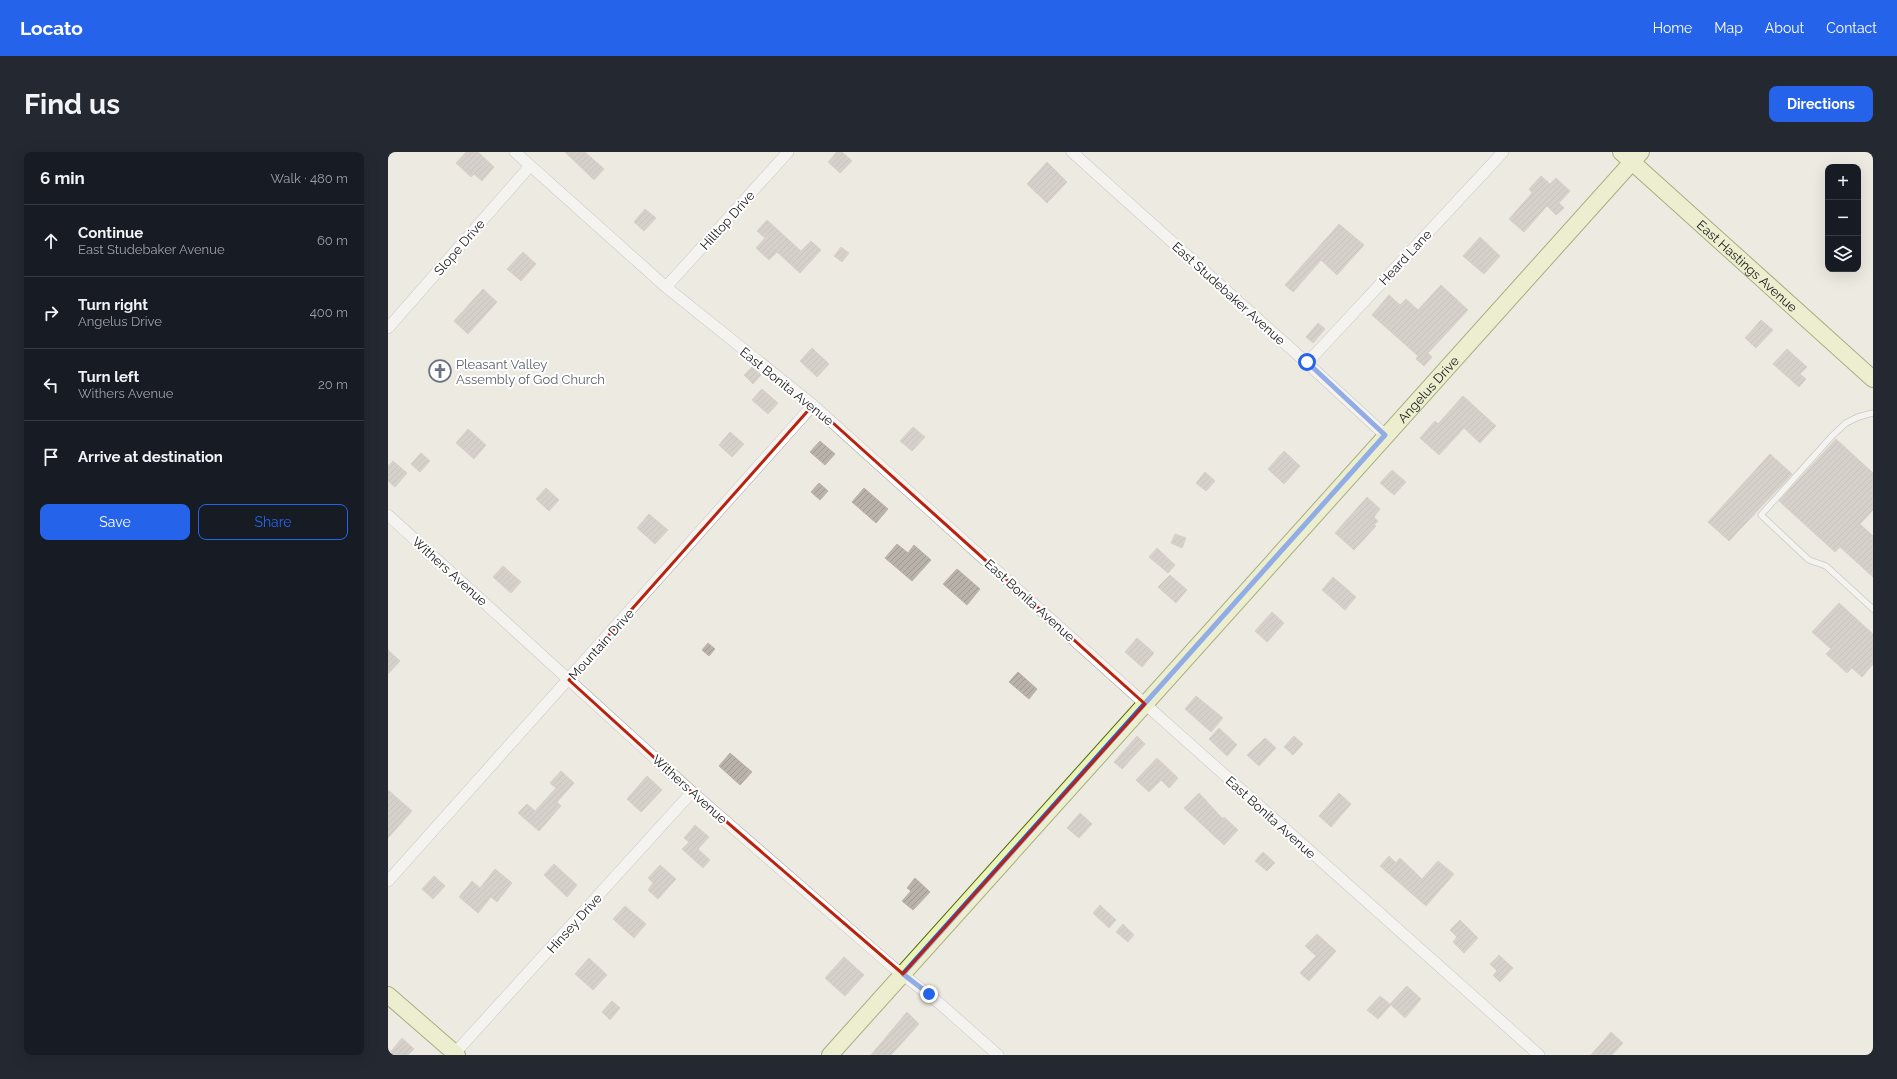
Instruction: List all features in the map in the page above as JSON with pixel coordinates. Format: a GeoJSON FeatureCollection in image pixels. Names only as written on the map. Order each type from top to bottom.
{"type":"FeatureCollection","features":[{"type":"Feature","properties":{"kind":"street","name":"East Bonita Avenue"},"geometry":{"type":"LineString","coordinates":[[515,152],[666,287],[813,405],[1145,704],[1539,1055]]}},
{"type":"Feature","properties":{"kind":"street","name":"Hilltop Drive"},"geometry":{"type":"LineString","coordinates":[[666,287],[788,152]]}},
{"type":"Feature","properties":{"kind":"street","name":"East Studebaker Avenue"},"geometry":{"type":"LineString","coordinates":[[1072,152],[1307,362],[1385,435]]}},
{"type":"Feature","properties":{"kind":"street","name":"Heard Lane"},"geometry":{"type":"LineString","coordinates":[[1307,362],[1503,152]]}},
{"type":"Feature","properties":{"kind":"street","name":"East Hastings Avenue"},"geometry":{"type":"LineString","coordinates":[[1631,155],[1873,379]]}},
{"type":"Feature","properties":{"kind":"street","name":"Angelus Drive"},"geometry":{"type":"LineString","coordinates":[[830,1055],[1385,435],[1631,155]]}},
{"type":"Feature","properties":{"kind":"street","name":"Slope Drive"},"geometry":{"type":"LineString","coordinates":[[388,328],[530,166]]}},
{"type":"Feature","properties":{"kind":"street","name":"Mountain Drive"},"geometry":{"type":"LineString","coordinates":[[388,881],[813,405]]}},
{"type":"Feature","properties":{"kind":"street","name":"Withers Avenue"},"geometry":{"type":"LineString","coordinates":[[388,515],[692,792],[998,1055]]}},
{"type":"Feature","properties":{"kind":"street","name":"Hinsey Drive"},"geometry":{"type":"LineString","coordinates":[[456,1054],[692,792]]}},
{"type":"Feature","properties":{"kind":"street"},"geometry":{"type":"LineString","coordinates":[[388,995],[456,1054]]}},
{"type":"Feature","properties":{"kind":"lane"},"geometry":{"type":"LineString","coordinates":[[1873,414],[1858,417],[1846,423],[1832,436],[1761,515],[1810,560],[1826,566],[1873,609]]}},
{"type":"Feature","properties":{"kind":"highlighted area"},"geometry":{"type":"Polygon","coordinates":[[[813,405],[1145,704],[903,974],[692,792],[569,680],[813,405]]]}},
{"type":"Feature","properties":{"kind":"building"},"geometry":{"type":"Polygon","coordinates":[[[466,152],[478,152],[494,167],[482,181],[474,174],[471,177],[456,163],[466,152]]]}},
{"type":"Feature","properties":{"kind":"building"},"geometry":{"type":"Polygon","coordinates":[[[565,152],[585,152],[604,169],[594,180],[565,152]]]}},
{"type":"Feature","properties":{"kind":"building"},"geometry":{"type":"Polygon","coordinates":[[[837,152],[842,152],[852,161],[840,173],[828,162],[837,152]]]}},
{"type":"Feature","properties":{"kind":"building"},"geometry":{"type":"Polygon","coordinates":[[[1047,162],[1067,182],[1047,203],[1027,184],[1047,162]]]}},
{"type":"Feature","properties":{"kind":"building"},"geometry":{"type":"Polygon","coordinates":[[[1541,176],[1550,184],[1556,178],[1570,191],[1559,203],[1564,208],[1556,215],[1547,206],[1524,232],[1509,219],[1532,193],[1529,189],[1541,176]]]}},
{"type":"Feature","properties":{"kind":"building"},"geometry":{"type":"Polygon","coordinates":[[[645,209],[656,218],[644,231],[634,222],[645,209]]]}},
{"type":"Feature","properties":{"kind":"building"},"geometry":{"type":"Polygon","coordinates":[[[767,220],[801,251],[811,241],[821,250],[800,273],[777,252],[769,260],[756,248],[765,238],[757,231],[767,220]]]}},
{"type":"Feature","properties":{"kind":"building"},"geometry":{"type":"Polygon","coordinates":[[[1339,224],[1364,245],[1337,275],[1321,260],[1293,292],[1285,285],[1339,224]]]}},
{"type":"Feature","properties":{"kind":"building"},"geometry":{"type":"Polygon","coordinates":[[[1480,237],[1500,256],[1484,274],[1463,256],[1480,237]]]}},
{"type":"Feature","properties":{"kind":"building"},"geometry":{"type":"Polygon","coordinates":[[[841,247],[849,253],[842,262],[834,256],[841,247]]]}},
{"type":"Feature","properties":{"kind":"building"},"geometry":{"type":"Polygon","coordinates":[[[523,252],[536,264],[521,281],[507,269],[523,252]]]}},
{"type":"Feature","properties":{"kind":"building"},"geometry":{"type":"Polygon","coordinates":[[[1441,285],[1468,310],[1428,353],[1432,357],[1424,366],[1416,359],[1418,356],[1372,315],[1389,295],[1400,305],[1406,299],[1418,310],[1441,285]]]}},
{"type":"Feature","properties":{"kind":"building"},"geometry":{"type":"Polygon","coordinates":[[[483,289],[497,302],[468,334],[454,321],[483,289]]]}},
{"type":"Feature","properties":{"kind":"building"},"geometry":{"type":"Polygon","coordinates":[[[1761,320],[1773,330],[1756,348],[1745,338],[1761,320]]]}},
{"type":"Feature","properties":{"kind":"building"},"geometry":{"type":"Polygon","coordinates":[[[1318,323],[1325,329],[1313,343],[1306,337],[1318,323]]]}},
{"type":"Feature","properties":{"kind":"building"},"geometry":{"type":"Polygon","coordinates":[[[812,348],[829,364],[817,377],[800,361],[812,348]]]}},
{"type":"Feature","properties":{"kind":"building"},"geometry":{"type":"Polygon","coordinates":[[[1787,349],[1807,367],[1800,374],[1806,379],[1799,387],[1773,364],[1787,349]]]}},
{"type":"Feature","properties":{"kind":"building"},"geometry":{"type":"Polygon","coordinates":[[[752,367],[761,375],[753,384],[744,375],[752,367]]]}},
{"type":"Feature","properties":{"kind":"building"},"geometry":{"type":"Polygon","coordinates":[[[762,389],[778,403],[768,414],[752,400],[762,389]]]}},
{"type":"Feature","properties":{"kind":"building"},"geometry":{"type":"Polygon","coordinates":[[[1463,396],[1496,426],[1480,443],[1464,428],[1439,455],[1420,438],[1435,421],[1438,424],[1463,396]]]}},
{"type":"Feature","properties":{"kind":"building"},"geometry":{"type":"Polygon","coordinates":[[[913,427],[925,437],[912,451],[900,441],[913,427]]]}},
{"type":"Feature","properties":{"kind":"building"},"geometry":{"type":"Polygon","coordinates":[[[468,429],[486,445],[474,459],[456,443],[468,429]]]}},
{"type":"Feature","properties":{"kind":"building"},"geometry":{"type":"Polygon","coordinates":[[[730,432],[744,444],[732,457],[719,445],[730,432]]]}},
{"type":"Feature","properties":{"kind":"building"},"geometry":{"type":"Polygon","coordinates":[[[1836,439],[1873,473],[1873,510],[1860,524],[1873,536],[1873,577],[1840,547],[1835,552],[1779,501],[1836,439]]]}},
{"type":"Feature","properties":{"kind":"building"},"geometry":{"type":"Polygon","coordinates":[[[820,441],[835,454],[825,465],[810,452],[820,441]]]}},
{"type":"Feature","properties":{"kind":"building"},"geometry":{"type":"Polygon","coordinates":[[[1284,451],[1300,466],[1284,484],[1268,469],[1284,451]]]}},
{"type":"Feature","properties":{"kind":"building"},"geometry":{"type":"Polygon","coordinates":[[[421,453],[430,461],[420,472],[411,464],[421,453]]]}},
{"type":"Feature","properties":{"kind":"building"},"geometry":{"type":"Polygon","coordinates":[[[1770,454],[1792,474],[1729,541],[1708,522],[1770,454]]]}},
{"type":"Feature","properties":{"kind":"building"},"geometry":{"type":"Polygon","coordinates":[[[393,461],[407,473],[395,487],[388,481],[388,466],[393,461]]]}},
{"type":"Feature","properties":{"kind":"building"},"geometry":{"type":"Polygon","coordinates":[[[1392,470],[1406,482],[1394,495],[1380,483],[1392,470]]]}},
{"type":"Feature","properties":{"kind":"building"},"geometry":{"type":"Polygon","coordinates":[[[1205,472],[1215,481],[1206,491],[1196,483],[1205,472]]]}},
{"type":"Feature","properties":{"kind":"building"},"geometry":{"type":"Polygon","coordinates":[[[819,483],[828,491],[820,500],[811,492],[819,483]]]}},
{"type":"Feature","properties":{"kind":"building"},"geometry":{"type":"Polygon","coordinates":[[[546,488],[559,500],[549,511],[536,499],[546,488]]]}},
{"type":"Feature","properties":{"kind":"building"},"geometry":{"type":"Polygon","coordinates":[[[864,488],[888,509],[876,523],[852,502],[864,488]]]}},
{"type":"Feature","properties":{"kind":"building"},"geometry":{"type":"Polygon","coordinates":[[[1367,497],[1380,509],[1374,517],[1378,521],[1374,525],[1376,526],[1354,550],[1335,533],[1367,497]]]}},
{"type":"Feature","properties":{"kind":"building"},"geometry":{"type":"Polygon","coordinates":[[[649,514],[668,530],[655,544],[637,528],[649,514]]]}},
{"type":"Feature","properties":{"kind":"building"},"geometry":{"type":"Polygon","coordinates":[[[1175,534],[1186,538],[1182,548],[1171,543],[1175,534]]]}},
{"type":"Feature","properties":{"kind":"building"},"geometry":{"type":"Polygon","coordinates":[[[897,544],[908,553],[914,545],[931,560],[912,581],[885,558],[897,544]]]}},
{"type":"Feature","properties":{"kind":"building"},"geometry":{"type":"Polygon","coordinates":[[[1157,548],[1175,565],[1168,573],[1149,557],[1157,548]]]}},
{"type":"Feature","properties":{"kind":"building"},"geometry":{"type":"Polygon","coordinates":[[[503,566],[521,582],[511,593],[493,577],[503,566]]]}},
{"type":"Feature","properties":{"kind":"building"},"geometry":{"type":"Polygon","coordinates":[[[957,569],[980,589],[967,605],[943,584],[957,569]]]}},
{"type":"Feature","properties":{"kind":"building"},"geometry":{"type":"Polygon","coordinates":[[[1170,575],[1187,590],[1176,603],[1158,587],[1170,575]]]}},
{"type":"Feature","properties":{"kind":"building"},"geometry":{"type":"Polygon","coordinates":[[[1333,577],[1356,597],[1345,610],[1322,590],[1333,577]]]}},
{"type":"Feature","properties":{"kind":"building"},"geometry":{"type":"Polygon","coordinates":[[[1839,603],[1873,634],[1873,664],[1862,677],[1852,668],[1847,673],[1826,654],[1831,649],[1812,632],[1839,603]]]}},
{"type":"Feature","properties":{"kind":"building"},"geometry":{"type":"Polygon","coordinates":[[[1272,612],[1284,623],[1267,642],[1255,631],[1272,612]]]}},
{"type":"Feature","properties":{"kind":"building"},"geometry":{"type":"Polygon","coordinates":[[[1137,638],[1154,653],[1142,667],[1125,652],[1137,638]]]}},
{"type":"Feature","properties":{"kind":"building"},"geometry":{"type":"Polygon","coordinates":[[[708,643],[715,649],[709,656],[702,650],[708,643]]]}},
{"type":"Feature","properties":{"kind":"building"},"geometry":{"type":"Polygon","coordinates":[[[388,650],[400,661],[388,674],[388,650]]]}},
{"type":"Feature","properties":{"kind":"building"},"geometry":{"type":"Polygon","coordinates":[[[1018,672],[1037,689],[1029,699],[1009,682],[1018,672]]]}},
{"type":"Feature","properties":{"kind":"building"},"geometry":{"type":"Polygon","coordinates":[[[1196,696],[1223,718],[1211,732],[1185,709],[1196,696]]]}},
{"type":"Feature","properties":{"kind":"building"},"geometry":{"type":"Polygon","coordinates":[[[1219,728],[1237,745],[1227,756],[1209,739],[1219,728]]]}},
{"type":"Feature","properties":{"kind":"building"},"geometry":{"type":"Polygon","coordinates":[[[1137,736],[1145,744],[1122,769],[1114,762],[1137,736]]]}},
{"type":"Feature","properties":{"kind":"building"},"geometry":{"type":"Polygon","coordinates":[[[1294,736],[1303,744],[1293,755],[1284,747],[1294,736]]]}},
{"type":"Feature","properties":{"kind":"building"},"geometry":{"type":"Polygon","coordinates":[[[1265,738],[1276,748],[1259,766],[1247,755],[1265,738]]]}},
{"type":"Feature","properties":{"kind":"building"},"geometry":{"type":"Polygon","coordinates":[[[730,753],[752,772],[740,785],[719,766],[730,753]]]}},
{"type":"Feature","properties":{"kind":"building"},"geometry":{"type":"Polygon","coordinates":[[[1157,758],[1178,778],[1169,788],[1161,780],[1149,792],[1136,780],[1157,758]]]}},
{"type":"Feature","properties":{"kind":"building"},"geometry":{"type":"Polygon","coordinates":[[[561,771],[574,783],[557,802],[561,806],[539,831],[518,813],[527,804],[535,811],[556,788],[550,783],[561,771]]]}},
{"type":"Feature","properties":{"kind":"building"},"geometry":{"type":"Polygon","coordinates":[[[647,776],[662,790],[641,812],[627,799],[647,776]]]}},
{"type":"Feature","properties":{"kind":"building"},"geometry":{"type":"Polygon","coordinates":[[[388,790],[412,811],[388,838],[388,790]]]}},
{"type":"Feature","properties":{"kind":"building"},"geometry":{"type":"Polygon","coordinates":[[[1199,793],[1223,819],[1224,817],[1238,830],[1224,845],[1184,808],[1199,793]]]}},
{"type":"Feature","properties":{"kind":"building"},"geometry":{"type":"Polygon","coordinates":[[[1339,793],[1351,804],[1331,827],[1319,816],[1339,793]]]}},
{"type":"Feature","properties":{"kind":"building"},"geometry":{"type":"Polygon","coordinates":[[[1080,813],[1092,824],[1079,838],[1067,828],[1080,813]]]}},
{"type":"Feature","properties":{"kind":"building"},"geometry":{"type":"Polygon","coordinates":[[[695,825],[709,837],[698,849],[710,860],[703,868],[682,849],[689,842],[684,838],[695,825]]]}},
{"type":"Feature","properties":{"kind":"building"},"geometry":{"type":"Polygon","coordinates":[[[1263,852],[1275,863],[1267,871],[1255,861],[1263,852]]]}},
{"type":"Feature","properties":{"kind":"building"},"geometry":{"type":"Polygon","coordinates":[[[1389,856],[1396,863],[1400,858],[1422,879],[1438,861],[1454,874],[1426,906],[1380,866],[1389,856]]]}},
{"type":"Feature","properties":{"kind":"building"},"geometry":{"type":"Polygon","coordinates":[[[554,864],[577,885],[567,897],[544,875],[554,864]]]}},
{"type":"Feature","properties":{"kind":"building"},"geometry":{"type":"Polygon","coordinates":[[[660,865],[676,879],[658,899],[648,890],[653,883],[648,878],[660,865]]]}},
{"type":"Feature","properties":{"kind":"building"},"geometry":{"type":"Polygon","coordinates":[[[495,869],[512,883],[497,902],[491,897],[478,913],[459,897],[472,881],[480,888],[495,869]]]}},
{"type":"Feature","properties":{"kind":"building"},"geometry":{"type":"Polygon","coordinates":[[[434,876],[445,886],[433,899],[422,889],[434,876]]]}},
{"type":"Feature","properties":{"kind":"building"},"geometry":{"type":"Polygon","coordinates":[[[915,878],[930,892],[913,910],[902,901],[911,891],[907,888],[915,878]]]}},
{"type":"Feature","properties":{"kind":"building"},"geometry":{"type":"Polygon","coordinates":[[[1100,905],[1116,920],[1109,928],[1093,913],[1100,905]]]}},
{"type":"Feature","properties":{"kind":"building"},"geometry":{"type":"Polygon","coordinates":[[[625,906],[646,924],[634,938],[613,919],[625,906]]]}},
{"type":"Feature","properties":{"kind":"building"},"geometry":{"type":"Polygon","coordinates":[[[1460,920],[1478,938],[1464,953],[1453,942],[1457,937],[1450,930],[1460,920]]]}},
{"type":"Feature","properties":{"kind":"building"},"geometry":{"type":"Polygon","coordinates":[[[1123,924],[1134,935],[1128,942],[1116,932],[1123,924]]]}},
{"type":"Feature","properties":{"kind":"building"},"geometry":{"type":"Polygon","coordinates":[[[1317,934],[1336,951],[1309,981],[1300,973],[1316,956],[1305,946],[1317,934]]]}},
{"type":"Feature","properties":{"kind":"building"},"geometry":{"type":"Polygon","coordinates":[[[1499,955],[1513,968],[1500,982],[1493,975],[1497,971],[1490,964],[1499,955]]]}},
{"type":"Feature","properties":{"kind":"building"},"geometry":{"type":"Polygon","coordinates":[[[844,957],[864,975],[845,996],[825,978],[844,957]]]}},
{"type":"Feature","properties":{"kind":"building"},"geometry":{"type":"Polygon","coordinates":[[[589,958],[607,975],[593,990],[575,974],[589,958]]]}},
{"type":"Feature","properties":{"kind":"building"},"geometry":{"type":"Polygon","coordinates":[[[1407,986],[1421,999],[1405,1018],[1390,1004],[1407,986]]]}},
{"type":"Feature","properties":{"kind":"building"},"geometry":{"type":"Polygon","coordinates":[[[1380,996],[1391,1005],[1378,1019],[1367,1010],[1380,996]]]}},
{"type":"Feature","properties":{"kind":"building"},"geometry":{"type":"Polygon","coordinates":[[[612,1001],[620,1008],[610,1020],[602,1012],[612,1001]]]}},
{"type":"Feature","properties":{"kind":"building"},"geometry":{"type":"Polygon","coordinates":[[[907,1012],[919,1024],[891,1055],[871,1055],[907,1012]]]}},
{"type":"Feature","properties":{"kind":"building"},"geometry":{"type":"Polygon","coordinates":[[[1611,1032],[1623,1043],[1612,1055],[1591,1055],[1611,1032]]]}},
{"type":"Feature","properties":{"kind":"building"},"geometry":{"type":"Polygon","coordinates":[[[402,1038],[414,1049],[408,1055],[388,1055],[402,1038]]]}},
{"type":"Feature","properties":{"kind":"place","name":"Pleasant Valley Assembly of God Church"},"geometry":{"type":"Point","coordinates":[440,371]}},
{"type":"Feature","properties":{"kind":"route"},"geometry":{"type":"LineString","coordinates":[[929,994],[903,974],[1385,435],[1307,362]]}}]}
